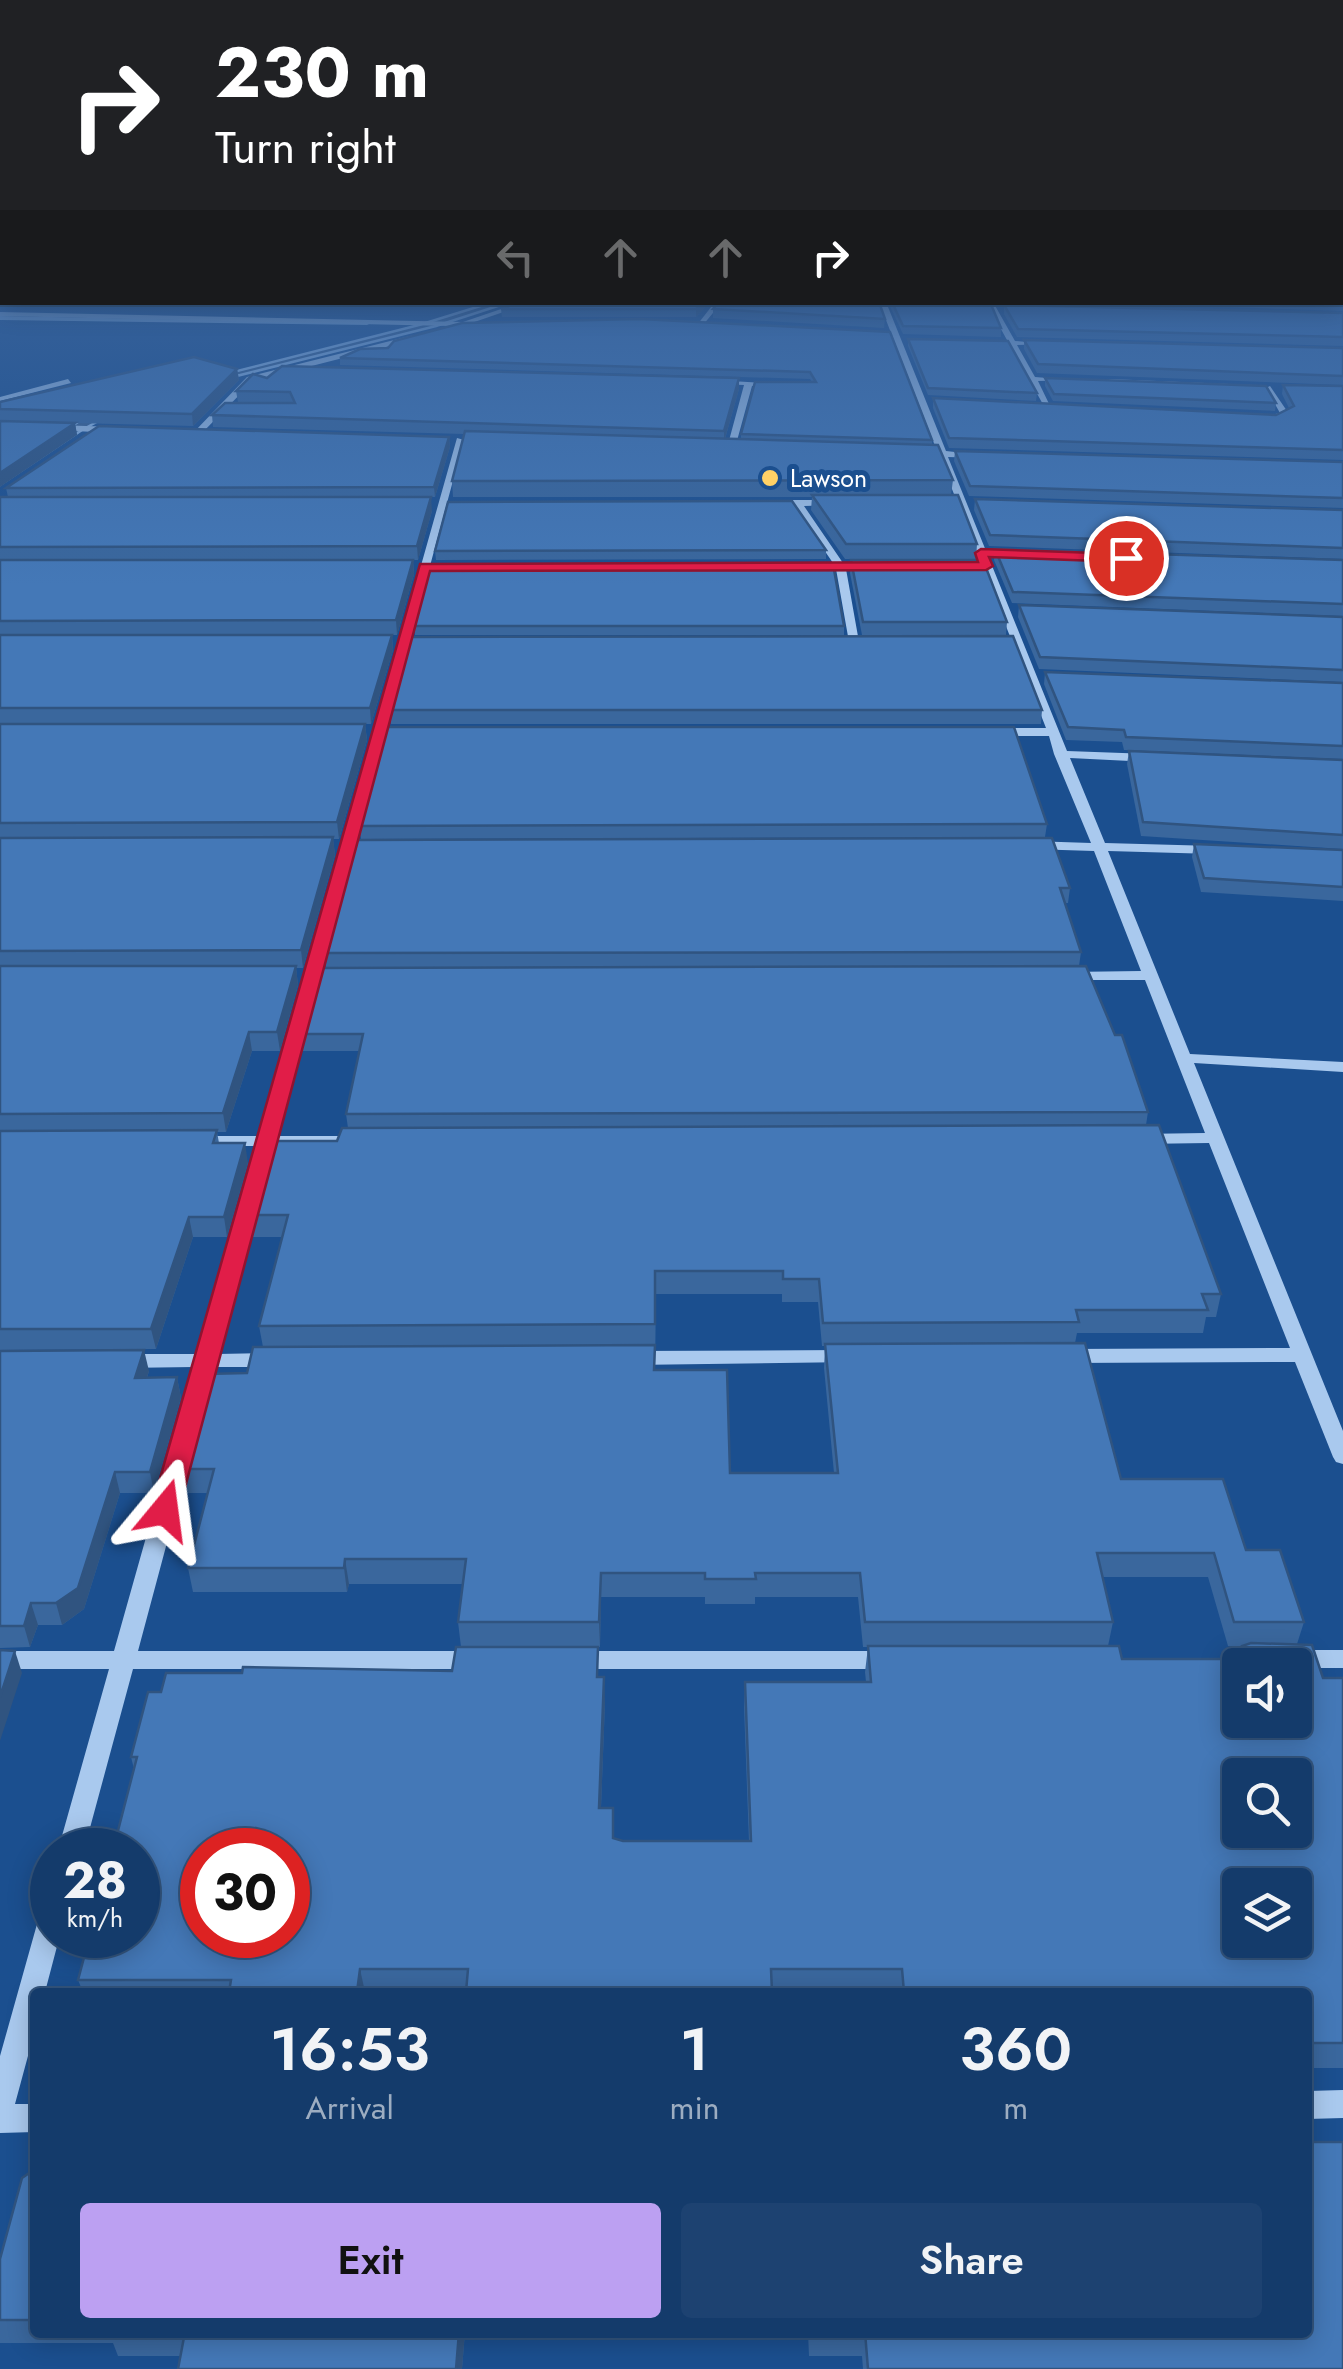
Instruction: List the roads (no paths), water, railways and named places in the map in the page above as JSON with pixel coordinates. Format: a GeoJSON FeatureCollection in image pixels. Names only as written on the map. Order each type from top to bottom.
{"type":"FeatureCollection","features":[{"type":"Feature","properties":{"kind":"street"},"geometry":{"type":"LineString","coordinates":[[198,432],[250,379],[309,364]]}},
{"type":"Feature","properties":{"kind":"street"},"geometry":{"type":"LineString","coordinates":[[907,364],[1343,1457]]}},
{"type":"Feature","properties":{"kind":"street"},"geometry":{"type":"LineString","coordinates":[[1024,364],[1049,408]]}},
{"type":"Feature","properties":{"kind":"street"},"geometry":{"type":"LineString","coordinates":[[283,370],[321,371]]}},
{"type":"Feature","properties":{"kind":"street"},"geometry":{"type":"LineString","coordinates":[[1033,379],[1072,380]]}},
{"type":"Feature","properties":{"kind":"street"},"geometry":{"type":"LineString","coordinates":[[1092,380],[1288,388]]}},
{"type":"Feature","properties":{"kind":"street"},"geometry":{"type":"LineString","coordinates":[[0,399],[68,381]]}},
{"type":"Feature","properties":{"kind":"street"},"geometry":{"type":"LineString","coordinates":[[712,382],[794,384]]}},
{"type":"Feature","properties":{"kind":"street"},"geometry":{"type":"LineString","coordinates":[[731,448],[749,383]]}},
{"type":"Feature","properties":{"kind":"street"},"geometry":{"type":"LineString","coordinates":[[1254,418],[1272,420],[1284,414],[1270,388]]}},
{"type":"Feature","properties":{"kind":"street"},"geometry":{"type":"LineString","coordinates":[[922,402],[940,402]]}},
{"type":"Feature","properties":{"kind":"street"},"geometry":{"type":"LineString","coordinates":[[222,407],[240,408]]}},
{"type":"Feature","properties":{"kind":"street"},"geometry":{"type":"LineString","coordinates":[[1031,407],[1068,409]]}},
{"type":"Feature","properties":{"kind":"street"},"geometry":{"type":"LineString","coordinates":[[37,428],[138,430]]}},
{"type":"Feature","properties":{"kind":"street"},"geometry":{"type":"LineString","coordinates":[[83,440],[95,429]]}},
{"type":"Feature","properties":{"kind":"street"},"geometry":{"type":"LineString","coordinates":[[178,431],[216,432]]}},
{"type":"Feature","properties":{"kind":"street"},"geometry":{"type":"LineString","coordinates":[[441,439],[480,440]]}},
{"type":"Feature","properties":{"kind":"street"},"geometry":{"type":"LineString","coordinates":[[77,1828],[460,440]]}},
{"type":"Feature","properties":{"kind":"street"},"geometry":{"type":"LineString","coordinates":[[712,447],[748,448]]}},
{"type":"Feature","properties":{"kind":"street"},"geometry":{"type":"LineString","coordinates":[[904,453],[1000,456]]}},
{"type":"Feature","properties":{"kind":"street"},"geometry":{"type":"LineString","coordinates":[[797,503],[840,566],[854,642]]}},
{"type":"Feature","properties":{"kind":"street"},"geometry":{"type":"LineString","coordinates":[[757,504],[842,503]]}},
{"type":"Feature","properties":{"kind":"street"},"geometry":{"type":"LineString","coordinates":[[944,503],[980,504]]}},
{"type":"Feature","properties":{"kind":"street"},"geometry":{"type":"LineString","coordinates":[[422,504],[462,504]]}},
{"type":"Feature","properties":{"kind":"street"},"geometry":{"type":"LineString","coordinates":[[981,553],[1000,554]]}},
{"type":"Feature","properties":{"kind":"street"},"geometry":{"type":"LineString","coordinates":[[800,566],[876,566]]}},
{"type":"Feature","properties":{"kind":"street"},"geometry":{"type":"LineString","coordinates":[[968,566],[986,566]]}},
{"type":"Feature","properties":{"kind":"street"},"geometry":{"type":"LineString","coordinates":[[406,567],[444,567]]}},
{"type":"Feature","properties":{"kind":"street"},"geometry":{"type":"LineString","coordinates":[[1004,610],[1024,611]]}},
{"type":"Feature","properties":{"kind":"street"},"geometry":{"type":"LineString","coordinates":[[385,642],[424,642]]}},
{"type":"Feature","properties":{"kind":"street"},"geometry":{"type":"LineString","coordinates":[[834,642],[872,642]]}},
{"type":"Feature","properties":{"kind":"street"},"geometry":{"type":"LineString","coordinates":[[998,642],[1016,642]]}},
{"type":"Feature","properties":{"kind":"street"},"geometry":{"type":"LineString","coordinates":[[1030,676],[1049,676]]}},
{"type":"Feature","properties":{"kind":"street"},"geometry":{"type":"LineString","coordinates":[[359,732],[399,732]]}},
{"type":"Feature","properties":{"kind":"street"},"geometry":{"type":"LineString","coordinates":[[973,732],[1052,732]]}},
{"type":"Feature","properties":{"kind":"street"},"geometry":{"type":"LineString","coordinates":[[1060,754],[1173,759]]}},
{"type":"Feature","properties":{"kind":"street"},"geometry":{"type":"LineString","coordinates":[[1018,845],[1096,844],[1229,851]]}},
{"type":"Feature","properties":{"kind":"street"},"geometry":{"type":"LineString","coordinates":[[328,847],[367,847]]}},
{"type":"Feature","properties":{"kind":"street"},"geometry":{"type":"LineString","coordinates":[[1049,976],[1149,976]]}},
{"type":"Feature","properties":{"kind":"street"},"geometry":{"type":"LineString","coordinates":[[292,977],[332,977]]}},
{"type":"Feature","properties":{"kind":"street"},"geometry":{"type":"LineString","coordinates":[[1182,1058],[1343,1067]]}},
{"type":"Feature","properties":{"kind":"street"},"geometry":{"type":"LineString","coordinates":[[1116,1139],[1215,1138]]}},
{"type":"Feature","properties":{"kind":"street"},"geometry":{"type":"LineString","coordinates":[[172,1141],[386,1140]]}},
{"type":"Feature","properties":{"kind":"street"},"geometry":{"type":"LineString","coordinates":[[1041,1356],[1302,1355]]}},
{"type":"Feature","properties":{"kind":"street"},"geometry":{"type":"LineString","coordinates":[[604,1358],[862,1357]]}},
{"type":"Feature","properties":{"kind":"street"},"geometry":{"type":"LineString","coordinates":[[94,1361],[286,1360]]}},
{"type":"Feature","properties":{"kind":"street"},"geometry":{"type":"LineString","coordinates":[[1312,1659],[1343,1659]]}},
{"type":"Feature","properties":{"kind":"street"},"geometry":{"type":"LineString","coordinates":[[0,1660],[503,1660]]}},
{"type":"Feature","properties":{"kind":"street"},"geometry":{"type":"LineString","coordinates":[[543,1660],[923,1660]]}},
{"type":"Feature","properties":{"kind":"street"},"geometry":{"type":"LineString","coordinates":[[32,1988],[41,1958]]}},
{"type":"Feature","properties":{"kind":"street"},"geometry":{"type":"LineString","coordinates":[[0,2107],[30,1997]]}},
{"type":"Feature","properties":{"kind":"street"},"geometry":{"type":"LineString","coordinates":[[1312,2104],[1343,2104]]}},
{"type":"Feature","properties":{"kind":"street"},"geometry":{"type":"LineString","coordinates":[[0,2119],[30,2118]]}},
{"type":"Feature","properties":{"kind":"water"},"geometry":{"type":"Polygon","coordinates":[[[266,364],[286,364],[133,402],[82,430],[0,485],[0,474],[84,418],[126,399],[266,364]]]}},
{"type":"Feature","properties":{"kind":"place","name":"Lawson"},"geometry":{"type":"Point","coordinates":[770,478]}}]}
